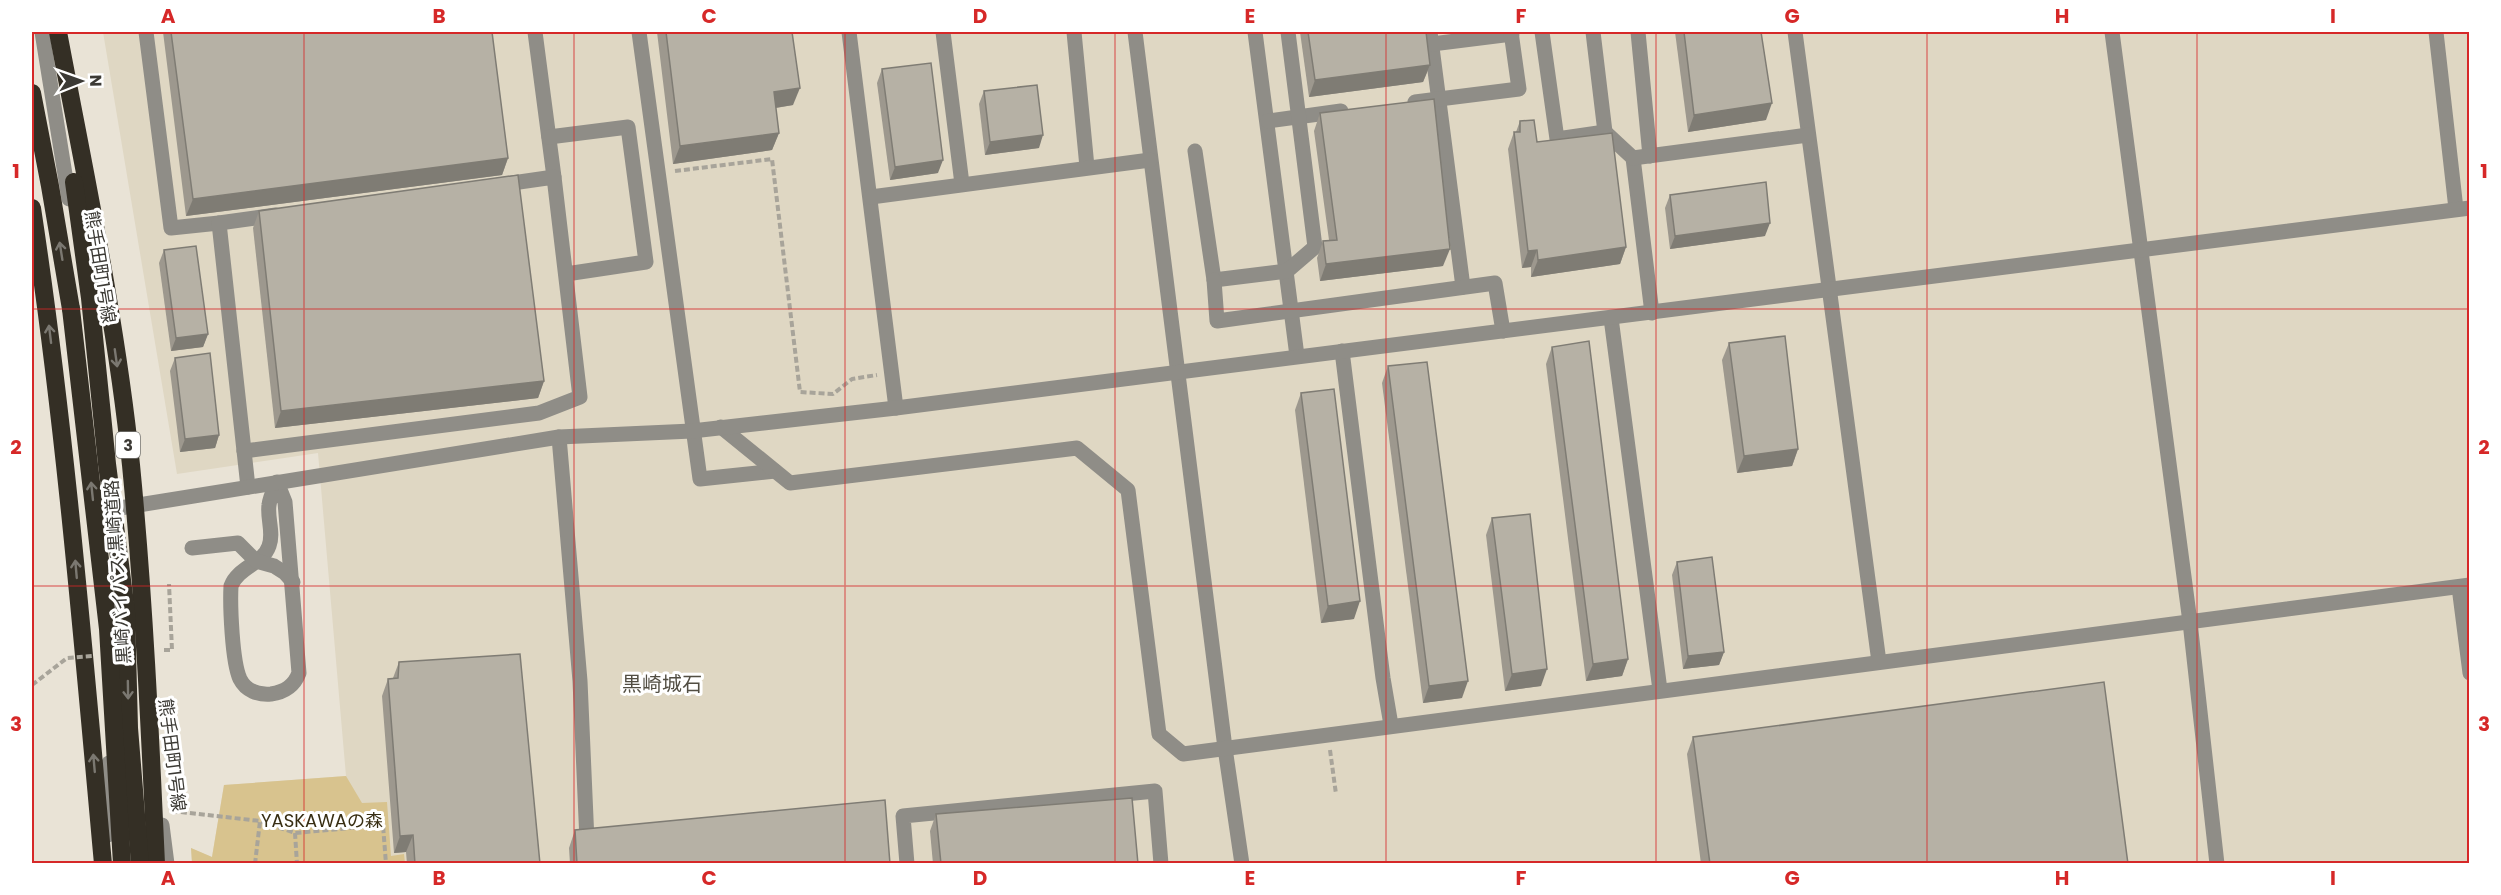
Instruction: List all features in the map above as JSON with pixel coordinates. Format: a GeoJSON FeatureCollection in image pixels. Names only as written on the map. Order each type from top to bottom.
{"type":"FeatureCollection","features":[{"type":"Feature","properties":{"kind":"highway"},"geometry":{"type":"LineString","coordinates":[[55,32],[90,298],[107,464],[126,611],[129,728],[140,864]]}},
{"type":"Feature","properties":{"kind":"highway","name":"黒崎バイパス;黒崎道路"},"geometry":{"type":"LineString","coordinates":[[55,32],[109,304],[130,464],[145,640],[156,864]]}},
{"type":"Feature","properties":{"kind":"highway"},"geometry":{"type":"LineString","coordinates":[[32,93],[70,309],[87,443],[108,629],[122,864]]}},
{"type":"Feature","properties":{"kind":"highway"},"geometry":{"type":"LineString","coordinates":[[32,208],[48,314],[72,526],[103,864]]}},
{"type":"Feature","properties":{"kind":"street","name":"熊手田町1号線"},"geometry":{"type":"LineString","coordinates":[[42,32],[120,508],[167,864]]}},
{"type":"Feature","properties":{"kind":"street"},"geometry":{"type":"LineString","coordinates":[[146,32],[171,228],[288,214]]}},
{"type":"Feature","properties":{"kind":"street"},"geometry":{"type":"LineString","coordinates":[[244,451],[539,413],[580,397],[535,32]]}},
{"type":"Feature","properties":{"kind":"street"},"geometry":{"type":"LineString","coordinates":[[639,32],[700,479],[775,471]]}},
{"type":"Feature","properties":{"kind":"street"},"geometry":{"type":"LineString","coordinates":[[849,32],[896,408]]}},
{"type":"Feature","properties":{"kind":"street"},"geometry":{"type":"LineString","coordinates":[[943,32],[962,184]]}},
{"type":"Feature","properties":{"kind":"street"},"geometry":{"type":"LineString","coordinates":[[1074,32],[1087,167]]}},
{"type":"Feature","properties":{"kind":"street"},"geometry":{"type":"LineString","coordinates":[[1135,32],[1225,748],[1242,864]]}},
{"type":"Feature","properties":{"kind":"street"},"geometry":{"type":"LineString","coordinates":[[1255,32],[1297,356]]}},
{"type":"Feature","properties":{"kind":"street"},"geometry":{"type":"LineString","coordinates":[[1214,280],[1287,271],[1315,247],[1301,116],[1288,32]]}},
{"type":"Feature","properties":{"kind":"street"},"geometry":{"type":"LineString","coordinates":[[1542,32],[1557,139],[1605,132]]}},
{"type":"Feature","properties":{"kind":"street"},"geometry":{"type":"LineString","coordinates":[[1593,32],[1605,132],[1633,158],[1653,313]]}},
{"type":"Feature","properties":{"kind":"street"},"geometry":{"type":"LineString","coordinates":[[1638,32],[1650,156]]}},
{"type":"Feature","properties":{"kind":"street"},"geometry":{"type":"LineString","coordinates":[[1795,32],[1879,662]]}},
{"type":"Feature","properties":{"kind":"street"},"geometry":{"type":"LineString","coordinates":[[2112,32],[2190,622],[2217,864]]}},
{"type":"Feature","properties":{"kind":"street"},"geometry":{"type":"LineString","coordinates":[[120,508],[559,437],[692,431],[896,408],[2463,208],[2436,32]]}},
{"type":"Feature","properties":{"kind":"street"},"geometry":{"type":"LineString","coordinates":[[1403,103],[1437,99],[1519,88],[1512,33],[1431,38],[1437,99],[1463,287]]}},
{"type":"Feature","properties":{"kind":"street"},"geometry":{"type":"LineString","coordinates":[[1268,121],[1358,109]]}},
{"type":"Feature","properties":{"kind":"street"},"geometry":{"type":"LineString","coordinates":[[549,137],[628,127],[646,262],[566,274]]}},
{"type":"Feature","properties":{"kind":"street"},"geometry":{"type":"LineString","coordinates":[[1633,158],[1808,135]]}},
{"type":"Feature","properties":{"kind":"street"},"geometry":{"type":"LineString","coordinates":[[1195,151],[1214,280],[1217,321],[1495,283],[1503,331]]}},
{"type":"Feature","properties":{"kind":"street"},"geometry":{"type":"LineString","coordinates":[[871,197],[1150,160]]}},
{"type":"Feature","properties":{"kind":"street"},"geometry":{"type":"LineString","coordinates":[[485,187],[554,177]]}},
{"type":"Feature","properties":{"kind":"street"},"geometry":{"type":"LineString","coordinates":[[219,223],[248,487]]}},
{"type":"Feature","properties":{"kind":"street"},"geometry":{"type":"LineString","coordinates":[[1611,318],[1660,690]]}},
{"type":"Feature","properties":{"kind":"street"},"geometry":{"type":"LineString","coordinates":[[1342,351],[1383,678],[1391,725]]}},
{"type":"Feature","properties":{"kind":"street"},"geometry":{"type":"LineString","coordinates":[[721,427],[790,483],[1077,448],[1128,490],[1159,734],[1183,754],[2464,586],[2469,673]]}},
{"type":"Feature","properties":{"kind":"street"},"geometry":{"type":"LineString","coordinates":[[559,437],[580,681],[588,864]]}},
{"type":"Feature","properties":{"kind":"street"},"geometry":{"type":"LineString","coordinates":[[277,482],[285,502],[299,673],[290,687],[284,691],[257,694],[247,689],[240,679],[236,665],[231,594],[234,578],[266,554],[270,545],[269,506],[277,482]]}},
{"type":"Feature","properties":{"kind":"street","name":"熊手田町1号線"},"geometry":{"type":"LineString","coordinates":[[109,864],[107,803],[120,508]]}},
{"type":"Feature","properties":{"kind":"street"},"geometry":{"type":"LineString","coordinates":[[192,548],[238,543],[256,561],[274,566],[285,573],[292,582]]}},
{"type":"Feature","properties":{"kind":"street"},"geometry":{"type":"LineString","coordinates":[[907,864],[903,816],[1155,791],[1161,864]]}},
{"type":"Feature","properties":{"kind":"path"},"geometry":{"type":"LineString","coordinates":[[659,173],[772,159],[800,393],[832,394],[852,379],[891,373]]}},
{"type":"Feature","properties":{"kind":"path"},"geometry":{"type":"LineString","coordinates":[[169,584],[172,644]]}},
{"type":"Feature","properties":{"kind":"path"},"geometry":{"type":"LineString","coordinates":[[1328,735],[1336,794]]}},
{"type":"Feature","properties":{"kind":"path"},"geometry":{"type":"LineString","coordinates":[[168,811],[260,821],[295,833],[383,825],[387,864]]}},
{"type":"Feature","properties":{"kind":"path"},"geometry":{"type":"LineString","coordinates":[[255,864],[260,821]]}},
{"type":"Feature","properties":{"kind":"path"},"geometry":{"type":"LineString","coordinates":[[295,833],[297,864]]}},
{"type":"Feature","properties":{"kind":"shaded area"},"geometry":{"type":"Polygon","coordinates":[[[103,32],[2469,32],[2469,863],[192,863],[191,848],[212,857],[224,785],[346,776],[318,453],[177,474],[103,32]]]}},
{"type":"Feature","properties":{"kind":"green space","name":"YASKAWAの森"},"geometry":{"type":"Polygon","coordinates":[[[346,776],[362,803],[387,802],[391,856],[404,854],[405,863],[192,863],[191,848],[212,857],[224,785],[346,776]]]}},
{"type":"Feature","properties":{"kind":"building"},"geometry":{"type":"Polygon","coordinates":[[[171,32],[492,32],[508,158],[193,199],[171,32]]]}},
{"type":"Feature","properties":{"kind":"building"},"geometry":{"type":"Polygon","coordinates":[[[666,32],[792,32],[800,88],[774,92],[779,133],[680,146],[666,32]]]}},
{"type":"Feature","properties":{"kind":"building"},"geometry":{"type":"Polygon","coordinates":[[[1308,32],[1426,32],[1430,65],[1315,80],[1308,32]]]}},
{"type":"Feature","properties":{"kind":"building"},"geometry":{"type":"Polygon","coordinates":[[[1684,32],[1761,32],[1772,103],[1694,115],[1684,32]]]}},
{"type":"Feature","properties":{"kind":"building"},"geometry":{"type":"Polygon","coordinates":[[[931,63],[943,160],[895,167],[882,69],[931,63]]]}},
{"type":"Feature","properties":{"kind":"building"},"geometry":{"type":"Polygon","coordinates":[[[1037,85],[1043,135],[990,142],[984,91],[1037,85]]]}},
{"type":"Feature","properties":{"kind":"building"},"geometry":{"type":"Polygon","coordinates":[[[1434,99],[1450,249],[1326,264],[1323,241],[1337,240],[1320,113],[1434,99]]]}},
{"type":"Feature","properties":{"kind":"building"},"geometry":{"type":"Polygon","coordinates":[[[1534,120],[1537,142],[1612,133],[1626,247],[1538,260],[1537,250],[1528,251],[1514,132],[1520,132],[1520,121],[1534,120]]]}},
{"type":"Feature","properties":{"kind":"building"},"geometry":{"type":"Polygon","coordinates":[[[518,175],[544,381],[281,411],[259,211],[518,175]]]}},
{"type":"Feature","properties":{"kind":"building"},"geometry":{"type":"Polygon","coordinates":[[[1766,182],[1770,223],[1675,236],[1670,195],[1766,182]]]}},
{"type":"Feature","properties":{"kind":"building"},"geometry":{"type":"Polygon","coordinates":[[[196,246],[208,334],[176,338],[164,250],[196,246]]]}},
{"type":"Feature","properties":{"kind":"building"},"geometry":{"type":"Polygon","coordinates":[[[1785,336],[1798,449],[1744,456],[1729,343],[1785,336]]]}},
{"type":"Feature","properties":{"kind":"building"},"geometry":{"type":"Polygon","coordinates":[[[1589,341],[1628,659],[1593,664],[1552,347],[1589,341]]]}},
{"type":"Feature","properties":{"kind":"building"},"geometry":{"type":"Polygon","coordinates":[[[210,353],[219,435],[185,439],[175,358],[210,353]]]}},
{"type":"Feature","properties":{"kind":"building"},"geometry":{"type":"Polygon","coordinates":[[[1427,362],[1468,681],[1429,686],[1388,366],[1427,362]]]}},
{"type":"Feature","properties":{"kind":"building"},"geometry":{"type":"Polygon","coordinates":[[[1334,389],[1360,601],[1328,606],[1301,393],[1334,389]]]}},
{"type":"Feature","properties":{"kind":"building"},"geometry":{"type":"Polygon","coordinates":[[[1530,514],[1547,669],[1512,674],[1492,518],[1530,514]]]}},
{"type":"Feature","properties":{"kind":"building"},"geometry":{"type":"Polygon","coordinates":[[[1712,557],[1724,652],[1688,656],[1677,562],[1712,557]]]}},
{"type":"Feature","properties":{"kind":"building"},"geometry":{"type":"Polygon","coordinates":[[[520,654],[540,864],[415,864],[413,835],[400,836],[388,679],[398,678],[399,662],[520,654]]]}},
{"type":"Feature","properties":{"kind":"building"},"geometry":{"type":"Polygon","coordinates":[[[2104,682],[2128,864],[1710,864],[1693,737],[2104,682]]]}},
{"type":"Feature","properties":{"kind":"building"},"geometry":{"type":"Polygon","coordinates":[[[1132,798],[1138,864],[941,864],[936,814],[1132,798]]]}},
{"type":"Feature","properties":{"kind":"building"},"geometry":{"type":"Polygon","coordinates":[[[885,800],[890,864],[577,864],[575,830],[885,800]]]}},
{"type":"Feature","properties":{"kind":"district","name":"黒崎城石"},"geometry":{"type":"Point","coordinates":[662,684]}}]}
